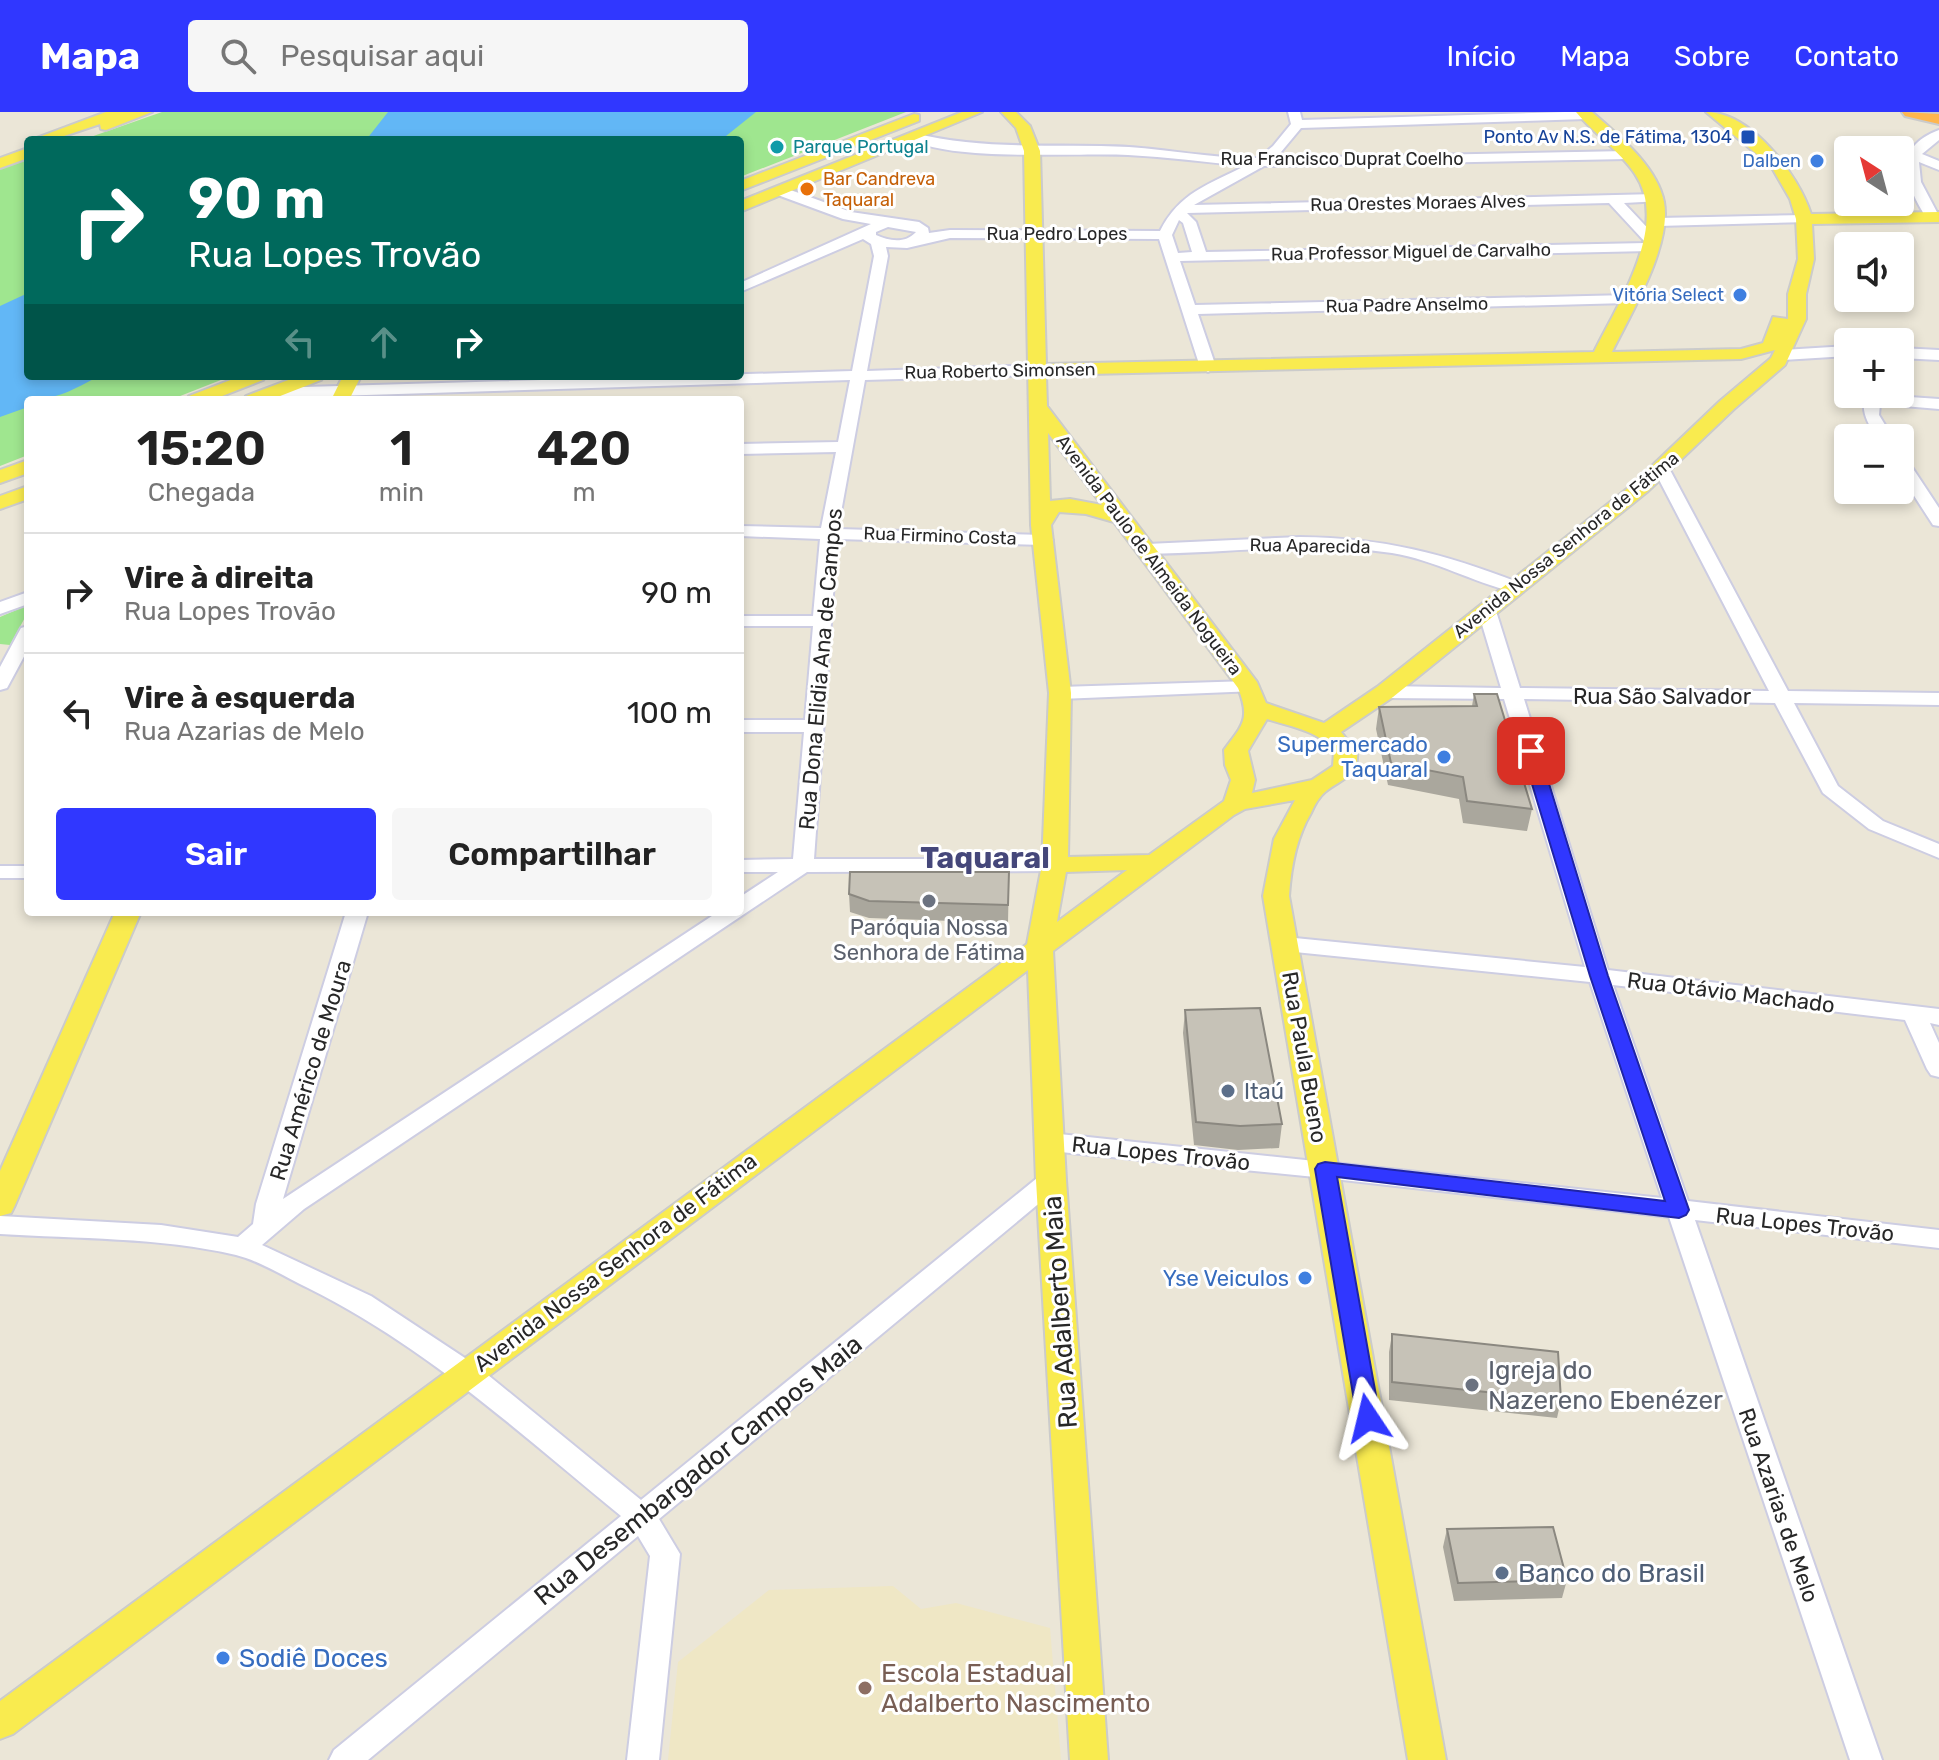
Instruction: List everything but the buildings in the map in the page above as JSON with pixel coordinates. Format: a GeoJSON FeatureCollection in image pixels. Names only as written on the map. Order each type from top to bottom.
{"type":"FeatureCollection","features":[{"type":"Feature","properties":{"kind":"highway"},"geometry":{"type":"LineString","coordinates":[[1911,112],[1938,114]]}},
{"type":"Feature","properties":{"kind":"main road"},"geometry":{"type":"LineString","coordinates":[[50,136],[120,112]]}},
{"type":"Feature","properties":{"kind":"main road"},"geometry":{"type":"LineString","coordinates":[[76,136],[145,112]]}},
{"type":"Feature","properties":{"kind":"main road"},"geometry":{"type":"LineString","coordinates":[[744,184],[928,112]]}},
{"type":"Feature","properties":{"kind":"main road"},"geometry":{"type":"LineString","coordinates":[[744,205],[975,112]]}},
{"type":"Feature","properties":{"kind":"main road"},"geometry":{"type":"LineString","coordinates":[[1008,112],[1025,119]]}},
{"type":"Feature","properties":{"kind":"main road"},"geometry":{"type":"LineString","coordinates":[[1713,112],[1777,163],[1798,199],[1804,219],[1806,259],[1797,294],[1799,308],[1786,348],[1730,354]]}},
{"type":"Feature","properties":{"kind":"main road"},"geometry":{"type":"LineString","coordinates":[[1585,114],[1627,155],[1656,198],[1658,222],[1601,357]]}},
{"type":"Feature","properties":{"kind":"main road","name":"Rua Adalberto Maia"},"geometry":{"type":"LineString","coordinates":[[1025,119],[1032,151],[1032,233],[1039,370],[1036,404],[1042,533],[1060,693],[1055,865],[1040,946],[1051,1180],[1089,1760]]}},
{"type":"Feature","properties":{"kind":"main road"},"geometry":{"type":"LineString","coordinates":[[0,153],[24,145]]}},
{"type":"Feature","properties":{"kind":"main road"},"geometry":{"type":"LineString","coordinates":[[0,163],[24,154]]}},
{"type":"Feature","properties":{"kind":"main road"},"geometry":{"type":"LineString","coordinates":[[1804,219],[1936,216]]}},
{"type":"Feature","properties":{"kind":"main road"},"geometry":{"type":"LineString","coordinates":[[1730,354],[1761,351],[1771,346],[1781,315],[1797,294]]}},
{"type":"Feature","properties":{"kind":"main road","name":"Avenida Nossa Senhora de Fátima"},"geometry":{"type":"LineString","coordinates":[[1326,732],[1385,692],[1662,470],[1737,396],[1763,377],[1786,348]]}},
{"type":"Feature","properties":{"kind":"main road"},"geometry":{"type":"LineString","coordinates":[[1730,354],[1748,359],[1754,365],[1737,396]]}},
{"type":"Feature","properties":{"kind":"main road","name":"Rua Roberto Simonsen"},"geometry":{"type":"LineString","coordinates":[[1039,370],[1730,354]]}},
{"type":"Feature","properties":{"kind":"main road"},"geometry":{"type":"LineString","coordinates":[[206,396],[247,380]]}},
{"type":"Feature","properties":{"kind":"main road"},"geometry":{"type":"LineString","coordinates":[[265,396],[305,380]]}},
{"type":"Feature","properties":{"kind":"main road","name":"Avenida Paulo de Almeida Nogueira"},"geometry":{"type":"LineString","coordinates":[[1036,404],[1147,549],[1254,698]]}},
{"type":"Feature","properties":{"kind":"main road"},"geometry":{"type":"LineString","coordinates":[[0,477],[24,468]]}},
{"type":"Feature","properties":{"kind":"main road"},"geometry":{"type":"LineString","coordinates":[[0,503],[24,494]]}},
{"type":"Feature","properties":{"kind":"main road"},"geometry":{"type":"LineString","coordinates":[[1042,533],[1052,507],[1077,505],[1120,517]]}},
{"type":"Feature","properties":{"kind":"main road"},"geometry":{"type":"LineString","coordinates":[[1254,698],[1339,741],[1346,752],[1347,764],[1341,775],[1316,788]]}},
{"type":"Feature","properties":{"kind":"main road"},"geometry":{"type":"LineString","coordinates":[[1233,806],[1243,791],[1245,776],[1236,763],[1236,750],[1257,722],[1254,698]]}},
{"type":"Feature","properties":{"kind":"main road","name":"Avenida Nossa Senhora de Fátima"},"geometry":{"type":"LineString","coordinates":[[0,1722],[1040,946],[1233,806],[1271,795],[1316,788]]}},
{"type":"Feature","properties":{"kind":"main road","name":"Rua Paula Bueno"},"geometry":{"type":"LineString","coordinates":[[1316,788],[1294,819],[1284,843],[1277,872],[1276,896],[1427,1760]]}},
{"type":"Feature","properties":{"kind":"main road"},"geometry":{"type":"LineString","coordinates":[[1055,865],[1156,862]]}},
{"type":"Feature","properties":{"kind":"main road"},"geometry":{"type":"LineString","coordinates":[[0,1166],[109,916]]}},
{"type":"Feature","properties":{"kind":"main road"},"geometry":{"type":"LineString","coordinates":[[0,1205],[126,916]]}},
{"type":"Feature","properties":{"kind":"street"},"geometry":{"type":"LineString","coordinates":[[1208,367],[1165,235],[1179,210],[1206,188],[1262,162],[1277,151],[1296,118],[1585,114]]}},
{"type":"Feature","properties":{"kind":"street"},"geometry":{"type":"LineString","coordinates":[[1936,216],[1911,177],[1911,164],[1927,142],[1939,134]]}},
{"type":"Feature","properties":{"kind":"street","name":"Rua Francisco Duprat Coelho"},"geometry":{"type":"LineString","coordinates":[[914,137],[966,148],[1136,151],[1262,162],[1627,155]]}},
{"type":"Feature","properties":{"kind":"street"},"geometry":{"type":"LineString","coordinates":[[1915,155],[1939,166]]}},
{"type":"Feature","properties":{"kind":"street"},"geometry":{"type":"LineString","coordinates":[[744,286],[838,243],[874,240],[899,244],[920,233],[905,223],[848,216],[780,191]]}},
{"type":"Feature","properties":{"kind":"street","name":"Rua Orestes Moraes Alves"},"geometry":{"type":"LineString","coordinates":[[1179,210],[1656,198]]}},
{"type":"Feature","properties":{"kind":"street"},"geometry":{"type":"LineString","coordinates":[[1613,199],[1651,244]]}},
{"type":"Feature","properties":{"kind":"street"},"geometry":{"type":"LineString","coordinates":[[1179,210],[1189,222],[1200,256]]}},
{"type":"Feature","properties":{"kind":"street"},"geometry":{"type":"LineString","coordinates":[[848,216],[874,240]]}},
{"type":"Feature","properties":{"kind":"street"},"geometry":{"type":"LineString","coordinates":[[1658,222],[1804,219]]}},
{"type":"Feature","properties":{"kind":"street"},"geometry":{"type":"LineString","coordinates":[[874,240],[887,223]]}},
{"type":"Feature","properties":{"kind":"street","name":"Rua Pedro Lopes"},"geometry":{"type":"LineString","coordinates":[[920,233],[1165,235]]}},
{"type":"Feature","properties":{"kind":"street","name":"Rua Dona Elidia Ana de Campos"},"geometry":{"type":"LineString","coordinates":[[803,866],[829,533],[858,375],[874,240]]}},
{"type":"Feature","properties":{"kind":"street","name":"Rua Professor Miguel de Carvalho"},"geometry":{"type":"LineString","coordinates":[[1172,257],[1651,244]]}},
{"type":"Feature","properties":{"kind":"street","name":"Rua Padre Anselmo"},"geometry":{"type":"LineString","coordinates":[[1187,310],[1628,299]]}},
{"type":"Feature","properties":{"kind":"street"},"geometry":{"type":"LineString","coordinates":[[1786,348],[1834,350]]}},
{"type":"Feature","properties":{"kind":"street"},"geometry":{"type":"LineString","coordinates":[[1914,353],[1939,355]]}},
{"type":"Feature","properties":{"kind":"street","name":"Rua Roberto Simonsen"},"geometry":{"type":"LineString","coordinates":[[744,379],[1039,370]]}},
{"type":"Feature","properties":{"kind":"street","name":"Rua Roberto Simonsen"},"geometry":{"type":"LineString","coordinates":[[273,396],[352,389],[721,380]]}},
{"type":"Feature","properties":{"kind":"street"},"geometry":{"type":"LineString","coordinates":[[1914,401],[1939,404]]}},
{"type":"Feature","properties":{"kind":"street"},"geometry":{"type":"LineString","coordinates":[[744,449],[846,447]]}},
{"type":"Feature","properties":{"kind":"street"},"geometry":{"type":"LineString","coordinates":[[1662,470],[1830,789],[1876,825],[1939,852]]}},
{"type":"Feature","properties":{"kind":"street"},"geometry":{"type":"LineString","coordinates":[[1914,483],[1939,521]]}},
{"type":"Feature","properties":{"kind":"street","name":"Rua Firmino Costa"},"geometry":{"type":"LineString","coordinates":[[744,531],[1042,533]]}},
{"type":"Feature","properties":{"kind":"street","name":"Rua Aparecida"},"geometry":{"type":"LineString","coordinates":[[1147,549],[1322,543],[1389,548],[1420,554],[1514,587]]}},
{"type":"Feature","properties":{"kind":"street"},"geometry":{"type":"LineString","coordinates":[[0,609],[24,599]]}},
{"type":"Feature","properties":{"kind":"street","name":"Rua Azarias de Melo"},"geometry":{"type":"LineString","coordinates":[[1487,611],[1599,976],[1866,1760]]}},
{"type":"Feature","properties":{"kind":"street"},"geometry":{"type":"LineString","coordinates":[[744,621],[822,621]]}},
{"type":"Feature","properties":{"kind":"street"},"geometry":{"type":"LineString","coordinates":[[0,684],[9,649],[24,636]]}},
{"type":"Feature","properties":{"kind":"street","name":"Rua São Salvador"},"geometry":{"type":"LineString","coordinates":[[1385,692],[1939,699]]}},
{"type":"Feature","properties":{"kind":"street"},"geometry":{"type":"LineString","coordinates":[[1060,693],[1254,698]]}},
{"type":"Feature","properties":{"kind":"street"},"geometry":{"type":"LineString","coordinates":[[744,726],[814,726]]}},
{"type":"Feature","properties":{"kind":"street"},"geometry":{"type":"LineString","coordinates":[[744,866],[1055,865]]}},
{"type":"Feature","properties":{"kind":"street"},"geometry":{"type":"LineString","coordinates":[[744,904],[803,866]]}},
{"type":"Feature","properties":{"kind":"street"},"geometry":{"type":"LineString","coordinates":[[0,872],[24,872]]}},
{"type":"Feature","properties":{"kind":"street","name":"Rua Américo de Moura"},"geometry":{"type":"LineString","coordinates":[[265,1229],[269,1204],[356,916]]}},
{"type":"Feature","properties":{"kind":"street"},"geometry":{"type":"LineString","coordinates":[[243,1247],[295,1203],[727,916]]}},
{"type":"Feature","properties":{"kind":"street","name":"Rua Otávio Machado"},"geometry":{"type":"LineString","coordinates":[[1285,944],[1599,976],[1939,1017]]}},
{"type":"Feature","properties":{"kind":"street"},"geometry":{"type":"LineString","coordinates":[[1914,1014],[1939,1069]]}},
{"type":"Feature","properties":{"kind":"street","name":"Rua Lopes Trovão"},"geometry":{"type":"LineString","coordinates":[[1050,1142],[1325,1169],[1939,1239]]}},
{"type":"Feature","properties":{"kind":"street","name":"Rua Desembargador Campos Maia"},"geometry":{"type":"LineString","coordinates":[[345,1760],[1051,1180]]}},
{"type":"Feature","properties":{"kind":"street"},"geometry":{"type":"LineString","coordinates":[[0,1225],[161,1234],[243,1247],[362,1303],[467,1373],[641,1516],[665,1554],[643,1760]]}},
{"type":"Feature","properties":{"kind":"shaded area","name":"Escola Estadual Adalberto Nascimento"},"geometry":{"type":"Polygon","coordinates":[[[893,1586],[921,1609],[956,1603],[1050,1628],[1061,1760],[668,1760],[678,1662],[769,1590],[893,1586]]]}},
{"type":"Feature","properties":{"kind":"green space","name":"Parque Portugal"},"geometry":{"type":"Polygon","coordinates":[[[162,112],[906,112],[744,175],[744,136],[93,136],[162,112]]]}},
{"type":"Feature","properties":{"kind":"green space"},"geometry":{"type":"Polygon","coordinates":[[[24,160],[24,380],[221,380],[180,396],[24,396],[24,457],[0,466],[0,169],[24,160]]]}},
{"type":"Feature","properties":{"kind":"green space"},"geometry":{"type":"Polygon","coordinates":[[[24,607],[24,619],[10,645],[0,644],[0,617],[24,607]]]}},
{"type":"Feature","properties":{"kind":"water"},"geometry":{"type":"Polygon","coordinates":[[[388,112],[756,112],[726,136],[369,136],[388,112]]]}},
{"type":"Feature","properties":{"kind":"water"},"geometry":{"type":"Polygon","coordinates":[[[24,295],[24,380],[91,380],[56,396],[24,396],[24,408],[0,417],[0,306],[24,295]]]}},
{"type":"Feature","properties":{"kind":"place","name":"Ponto Av N.S. de Fátima, 1304"},"geometry":{"type":"Point","coordinates":[1748,137]}},
{"type":"Feature","properties":{"kind":"place","name":"Parque Portugal"},"geometry":{"type":"Point","coordinates":[777,147]}},
{"type":"Feature","properties":{"kind":"place","name":"Dalben"},"geometry":{"type":"Point","coordinates":[1817,161]}},
{"type":"Feature","properties":{"kind":"place","name":"Bar Candreva Taquaral"},"geometry":{"type":"Point","coordinates":[807,189]}},
{"type":"Feature","properties":{"kind":"place","name":"Vitória Select"},"geometry":{"type":"Point","coordinates":[1740,295]}},
{"type":"Feature","properties":{"kind":"place","name":"Supermercado Taquaral"},"geometry":{"type":"Point","coordinates":[1444,757]}},
{"type":"Feature","properties":{"kind":"place","name":"Paróquia Nossa Senhora de Fátima"},"geometry":{"type":"Point","coordinates":[929,901]}},
{"type":"Feature","properties":{"kind":"place","name":"Itaú"},"geometry":{"type":"Point","coordinates":[1228,1091]}},
{"type":"Feature","properties":{"kind":"place","name":"Yse Veiculos"},"geometry":{"type":"Point","coordinates":[1305,1278]}},
{"type":"Feature","properties":{"kind":"place","name":"Igreja do Nazereno Ebenézer"},"geometry":{"type":"Point","coordinates":[1472,1385]}},
{"type":"Feature","properties":{"kind":"place","name":"Banco do Brasil"},"geometry":{"type":"Point","coordinates":[1502,1573]}},
{"type":"Feature","properties":{"kind":"place","name":"Sodiê Doces"},"geometry":{"type":"Point","coordinates":[223,1658]}},
{"type":"Feature","properties":{"kind":"place","name":"Escola Estadual Adalberto Nascimento"},"geometry":{"type":"Point","coordinates":[865,1688]}},
{"type":"Feature","properties":{"kind":"district","name":"Taquaral"},"geometry":{"type":"Point","coordinates":[985,858]}},
{"type":"Feature","properties":{"kind":"route"},"geometry":{"type":"LineString","coordinates":[[1368,1418],[1325,1169],[1679,1210],[1599,976],[1531,751]]}}]}
